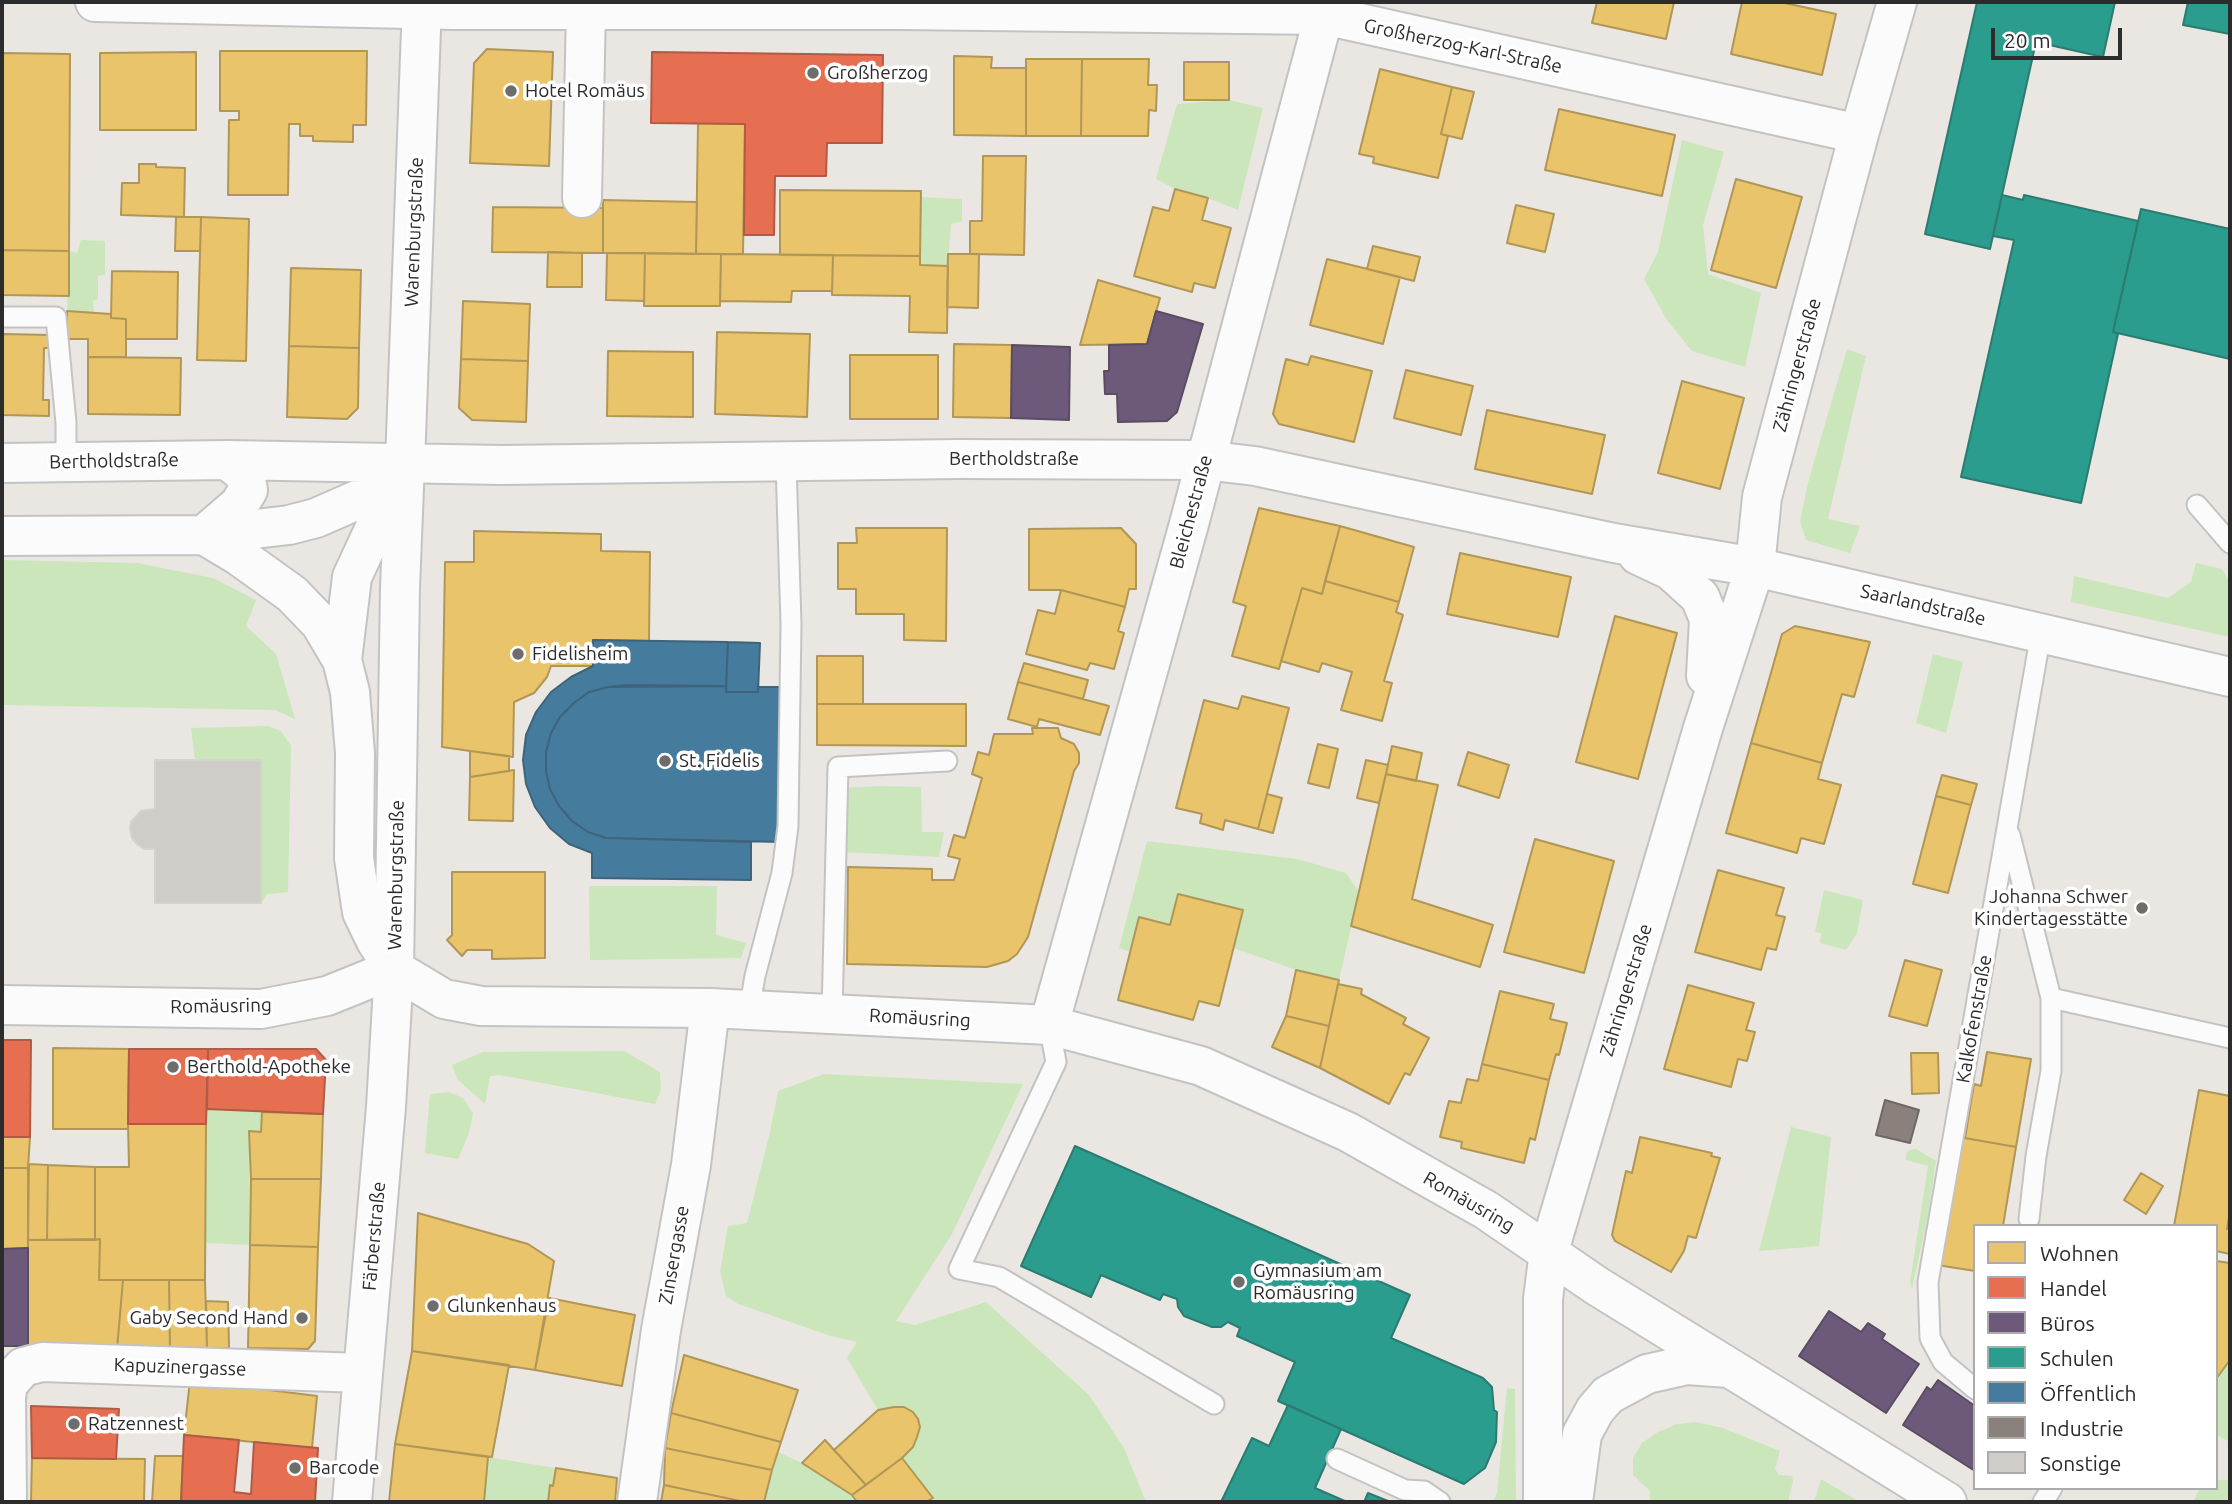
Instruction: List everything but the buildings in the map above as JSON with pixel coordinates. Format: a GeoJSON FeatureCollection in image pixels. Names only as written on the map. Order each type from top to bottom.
{"type":"FeatureCollection","features":[{"type":"Feature","properties":{"kind":"street","name":"Großherzog-Karl-Straße"},"geometry":{"type":"LineString","coordinates":[[95,2],[586,9],[899,6],[1329,9],[1859,134]]}},
{"type":"Feature","properties":{"kind":"street","name":"Zähringerstraße"},"geometry":{"type":"LineString","coordinates":[[1549,1251],[1703,728],[1755,567],[1762,497],[1897,2]]}},
{"type":"Feature","properties":{"kind":"street","name":"Warenburgstraße"},"geometry":{"type":"LineString","coordinates":[[394,969],[400,588],[422,5]]}},
{"type":"Feature","properties":{"kind":"street"},"geometry":{"type":"LineString","coordinates":[[582,198],[586,9]]}},
{"type":"Feature","properties":{"kind":"street","name":"Bleichestraße"},"geometry":{"type":"LineString","coordinates":[[1049,1025],[1329,9]]}},
{"type":"Feature","properties":{"kind":"street","name":"Bertholdstraße"},"geometry":{"type":"LineString","coordinates":[[2,463],[227,460],[515,465],[959,459],[1205,460],[1255,466],[1614,543]]}},
{"type":"Feature","properties":{"kind":"street"},"geometry":{"type":"LineString","coordinates":[[205,535],[239,505],[248,490],[245,474],[227,460]]}},
{"type":"Feature","properties":{"kind":"street","name":"Warenburgstraße"},"geometry":{"type":"LineString","coordinates":[[394,969],[362,912],[354,858],[355,753],[351,704],[342,660],[352,577],[405,463]]}},
{"type":"Feature","properties":{"kind":"street"},"geometry":{"type":"LineString","coordinates":[[2,536],[205,535],[289,525],[316,518],[364,497],[405,463]]}},
{"type":"Feature","properties":{"kind":"street","name":"Warenburgstraße"},"geometry":{"type":"LineString","coordinates":[[205,535],[292,594],[320,623],[342,660]]}},
{"type":"Feature","properties":{"kind":"street","name":"Zähringerstraße"},"geometry":{"type":"LineString","coordinates":[[1614,543],[1670,570],[1700,597],[1709,619],[1703,728]]}},
{"type":"Feature","properties":{"kind":"street","name":"Saarlandstraße"},"geometry":{"type":"LineString","coordinates":[[1614,543],[1755,567],[2230,677]]}},
{"type":"Feature","properties":{"kind":"street","name":"Romäusring"},"geometry":{"type":"LineString","coordinates":[[2,1005],[261,1009],[327,996],[394,969],[444,999],[481,1006],[710,1009],[1049,1025],[1201,1066],[1348,1132],[1486,1210],[1549,1251]]}},
{"type":"Feature","properties":{"kind":"street","name":"Färberstraße"},"geometry":{"type":"LineString","coordinates":[[352,1502],[386,1107],[394,969]]}},
{"type":"Feature","properties":{"kind":"street","name":"Zinsergasse"},"geometry":{"type":"LineString","coordinates":[[637,1502],[661,1330],[691,1165],[710,1009]]}},
{"type":"Feature","properties":{"kind":"street"},"geometry":{"type":"LineString","coordinates":[[1543,1502],[1543,1299],[1549,1251],[1597,1286],[1947,1502]]}},
{"type":"Feature","properties":{"kind":"street","name":"Kapuzinergasse"},"geometry":{"type":"LineString","coordinates":[[8,1371],[42,1362],[362,1373]]}},
{"type":"Feature","properties":{"kind":"street"},"geometry":{"type":"LineString","coordinates":[[1573,1502],[1582,1434],[1595,1410],[1608,1395],[1647,1374],[1686,1365],[1731,1368]]}},
{"type":"Feature","properties":{"kind":"street"},"geometry":{"type":"LineString","coordinates":[[7,1502],[8,1371]]}},
{"type":"Feature","properties":{"kind":"lane"},"geometry":{"type":"LineString","coordinates":[[2,317],[56,317],[66,423],[66,461]]}},
{"type":"Feature","properties":{"kind":"lane"},"geometry":{"type":"LineString","coordinates":[[749,1011],[755,976],[782,873],[788,826],[791,624],[786,463]]}},
{"type":"Feature","properties":{"kind":"lane"},"geometry":{"type":"LineString","coordinates":[[2197,505],[2230,543]]}},
{"type":"Feature","properties":{"kind":"lane","name":"Kalkofenstraße"},"geometry":{"type":"LineString","coordinates":[[1973,1387],[1943,1362],[1930,1338],[1928,1282],[2041,633]]}},
{"type":"Feature","properties":{"kind":"lane"},"geometry":{"type":"LineString","coordinates":[[832,1014],[838,767],[947,761]]}},
{"type":"Feature","properties":{"kind":"lane"},"geometry":{"type":"LineString","coordinates":[[2007,825],[2051,998],[2051,1072],[2036,1156],[2029,1219]]}},
{"type":"Feature","properties":{"kind":"lane"},"geometry":{"type":"LineString","coordinates":[[2051,998],[2230,1038]]}},
{"type":"Feature","properties":{"kind":"lane"},"geometry":{"type":"LineString","coordinates":[[1049,1025],[1056,1062],[959,1269],[999,1277],[1214,1404]]}},
{"type":"Feature","properties":{"kind":"lane"},"geometry":{"type":"LineString","coordinates":[[1337,1459],[1405,1490],[1424,1491],[1440,1502]]}},
{"type":"Feature","properties":{"kind":"green space"},"geometry":{"type":"Polygon","coordinates":[[[1229,100],[1263,108],[1238,210],[1175,189],[1156,179],[1177,104],[1229,100]]]}},
{"type":"Feature","properties":{"kind":"green space"},"geometry":{"type":"Polygon","coordinates":[[[1682,140],[1724,152],[1703,225],[1708,274],[1761,293],[1745,367],[1692,351],[1667,320],[1644,279],[1658,252],[1682,140]]]}},
{"type":"Feature","properties":{"kind":"green space"},"geometry":{"type":"Polygon","coordinates":[[[921,197],[962,199],[962,221],[951,224],[948,266],[920,265],[921,197]]]}},
{"type":"Feature","properties":{"kind":"green space"},"geometry":{"type":"Polygon","coordinates":[[[81,240],[105,241],[105,275],[98,276],[98,299],[93,301],[94,313],[67,311],[69,251],[77,253],[81,240]]]}},
{"type":"Feature","properties":{"kind":"green space"},"geometry":{"type":"Polygon","coordinates":[[[1847,349],[1866,356],[1828,519],[1860,526],[1850,553],[1806,540],[1800,521],[1809,479],[1847,349]]]}},
{"type":"Feature","properties":{"kind":"green space"},"geometry":{"type":"Polygon","coordinates":[[[2,560],[137,563],[213,578],[256,600],[246,626],[276,654],[295,719],[275,710],[2,705],[2,560]]]}},
{"type":"Feature","properties":{"kind":"green space"},"geometry":{"type":"Polygon","coordinates":[[[2196,563],[2222,569],[2230,583],[2230,637],[2071,602],[2074,576],[2168,598],[2191,582],[2196,563]]]}},
{"type":"Feature","properties":{"kind":"green space"},"geometry":{"type":"Polygon","coordinates":[[[1933,654],[1963,662],[1946,733],[1916,723],[1933,654]]]}},
{"type":"Feature","properties":{"kind":"green space"},"geometry":{"type":"Polygon","coordinates":[[[268,726],[281,731],[291,746],[288,892],[268,894],[261,903],[261,760],[195,760],[191,728],[268,726]]]}},
{"type":"Feature","properties":{"kind":"green space"},"geometry":{"type":"Polygon","coordinates":[[[921,787],[922,832],[944,832],[939,857],[843,852],[841,788],[921,787]]]}},
{"type":"Feature","properties":{"kind":"green space"},"geometry":{"type":"Polygon","coordinates":[[[1147,841],[1297,859],[1346,873],[1359,892],[1339,980],[1296,970],[1234,948],[1243,910],[1179,894],[1170,925],[1139,917],[1131,952],[1119,948],[1147,841]]]}},
{"type":"Feature","properties":{"kind":"green space"},"geometry":{"type":"Polygon","coordinates":[[[589,886],[717,886],[716,935],[746,943],[741,958],[590,960],[589,886]]]}},
{"type":"Feature","properties":{"kind":"green space"},"geometry":{"type":"Polygon","coordinates":[[[1824,890],[1863,900],[1857,933],[1846,950],[1820,943],[1821,933],[1815,932],[1824,890]]]}},
{"type":"Feature","properties":{"kind":"green space"},"geometry":{"type":"Polygon","coordinates":[[[624,1051],[660,1072],[661,1090],[655,1104],[499,1075],[490,1076],[485,1104],[458,1080],[452,1065],[483,1052],[624,1051]]]}},
{"type":"Feature","properties":{"kind":"green space"},"geometry":{"type":"Polygon","coordinates":[[[824,1074],[1023,1084],[952,1234],[896,1321],[915,1325],[986,1302],[1089,1395],[1124,1448],[1146,1502],[936,1502],[902,1458],[913,1447],[920,1427],[918,1419],[913,1412],[878,1410],[847,1358],[857,1342],[831,1336],[738,1304],[726,1296],[720,1272],[728,1226],[747,1223],[778,1091],[824,1074]]]}},
{"type":"Feature","properties":{"kind":"green space"},"geometry":{"type":"Polygon","coordinates":[[[449,1092],[463,1098],[473,1113],[469,1133],[458,1159],[425,1153],[430,1094],[449,1092]]]}},
{"type":"Feature","properties":{"kind":"green space"},"geometry":{"type":"Polygon","coordinates":[[[207,1109],[262,1112],[261,1132],[249,1132],[250,1245],[205,1243],[207,1109]]]}},
{"type":"Feature","properties":{"kind":"green space"},"geometry":{"type":"Polygon","coordinates":[[[1791,1127],[1831,1137],[1819,1246],[1759,1251],[1791,1127]]]}},
{"type":"Feature","properties":{"kind":"green space"},"geometry":{"type":"Polygon","coordinates":[[[1916,1149],[1936,1161],[1912,1289],[1910,1282],[1928,1166],[1906,1160],[1909,1150],[1916,1149]]]}},
{"type":"Feature","properties":{"kind":"green space"},"geometry":{"type":"Polygon","coordinates":[[[2230,1360],[2230,1442],[2218,1436],[2218,1376],[2230,1360]]]}},
{"type":"Feature","properties":{"kind":"green space"},"geometry":{"type":"Polygon","coordinates":[[[1507,1388],[1515,1389],[1516,1502],[1493,1502],[1497,1493],[1507,1388]]]}},
{"type":"Feature","properties":{"kind":"green space"},"geometry":{"type":"Polygon","coordinates":[[[1695,1422],[1723,1428],[1780,1451],[1775,1469],[1779,1475],[1792,1476],[1793,1481],[1788,1502],[1650,1502],[1650,1491],[1633,1475],[1633,1458],[1642,1443],[1658,1432],[1677,1424],[1695,1422]]]}},
{"type":"Feature","properties":{"kind":"green space"},"geometry":{"type":"Polygon","coordinates":[[[778,1452],[802,1463],[852,1495],[857,1502],[764,1502],[778,1452]]]}},
{"type":"Feature","properties":{"kind":"green space"},"geometry":{"type":"Polygon","coordinates":[[[488,1457],[556,1468],[548,1502],[484,1502],[488,1457]]]}},
{"type":"Feature","properties":{"kind":"green space"},"geometry":{"type":"Polygon","coordinates":[[[1821,1479],[1860,1502],[1814,1502],[1821,1479]]]}},
{"type":"Feature","properties":{"kind":"green space"},"geometry":{"type":"Polygon","coordinates":[[[2218,1480],[2230,1480],[2230,1502],[2193,1502],[2199,1490],[2218,1490],[2218,1480]]]}},
{"type":"Feature","properties":{"kind":"place","name":"Großherzog"},"geometry":{"type":"Point","coordinates":[813,73]}},
{"type":"Feature","properties":{"kind":"place","name":"Hotel Romäus"},"geometry":{"type":"Point","coordinates":[511,91]}},
{"type":"Feature","properties":{"kind":"place","name":"Fidelisheim"},"geometry":{"type":"Point","coordinates":[518,654]}},
{"type":"Feature","properties":{"kind":"place","name":"St. Fidelis"},"geometry":{"type":"Point","coordinates":[665,761]}},
{"type":"Feature","properties":{"kind":"place","name":"Johanna Schwer Kindertagesstätte"},"geometry":{"type":"Point","coordinates":[2142,908]}},
{"type":"Feature","properties":{"kind":"place","name":"Berthold-Apotheke"},"geometry":{"type":"Point","coordinates":[173,1067]}},
{"type":"Feature","properties":{"kind":"place","name":"Gymnasium am Romäusring"},"geometry":{"type":"Point","coordinates":[1239,1282]}},
{"type":"Feature","properties":{"kind":"place","name":"Glunkenhaus"},"geometry":{"type":"Point","coordinates":[433,1306]}},
{"type":"Feature","properties":{"kind":"place","name":"Gaby Second Hand"},"geometry":{"type":"Point","coordinates":[302,1318]}},
{"type":"Feature","properties":{"kind":"place","name":"Ratzennest"},"geometry":{"type":"Point","coordinates":[74,1424]}},
{"type":"Feature","properties":{"kind":"place","name":"Barcode"},"geometry":{"type":"Point","coordinates":[295,1468]}}]}
